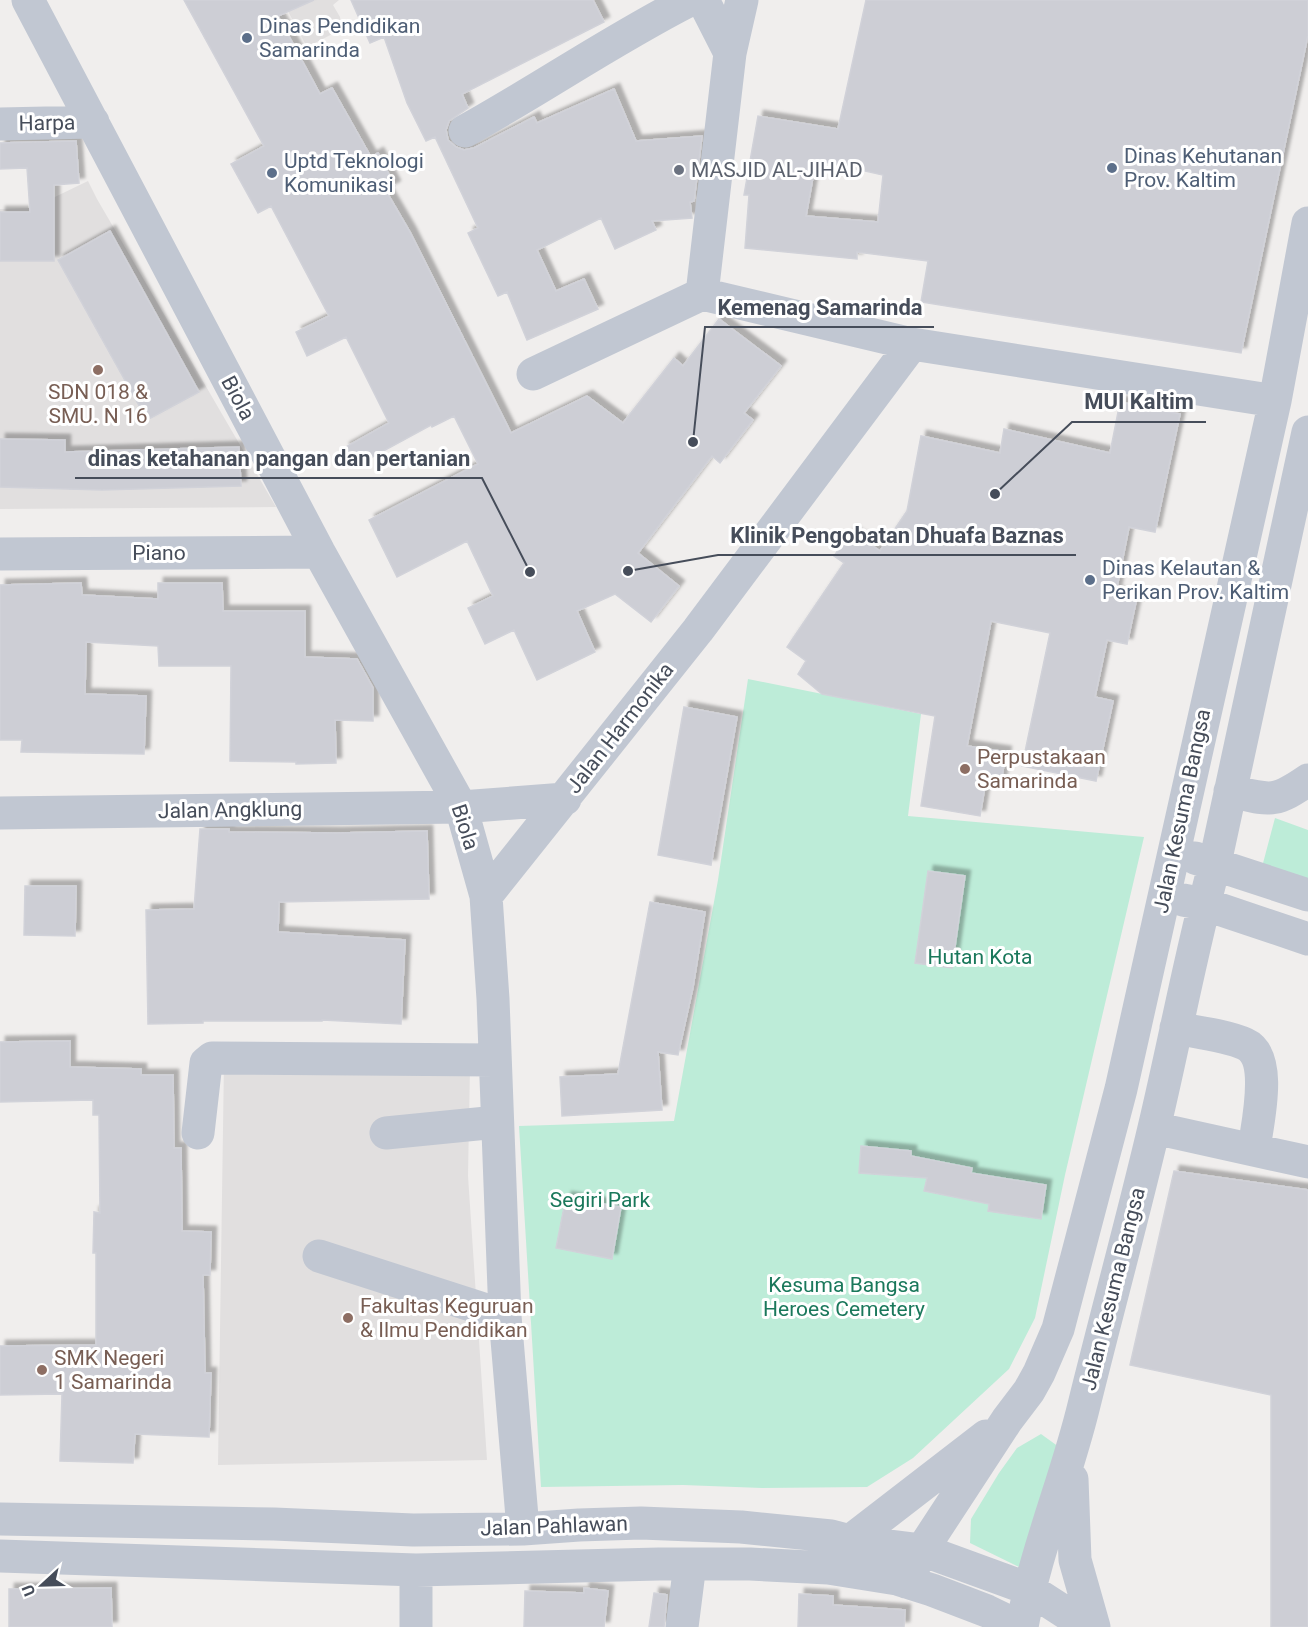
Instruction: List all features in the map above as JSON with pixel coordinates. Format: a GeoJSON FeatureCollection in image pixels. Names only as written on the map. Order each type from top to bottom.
{"type":"FeatureCollection","features":[{"type":"Feature","properties":{"kind":"street","name":"Biola"},"geometry":{"type":"LineString","coordinates":[[28,0],[319,552],[461,807],[486,896]]}},
{"type":"Feature","properties":{"kind":"street"},"geometry":{"type":"LineString","coordinates":[[465,131],[690,0]]}},
{"type":"Feature","properties":{"kind":"street"},"geometry":{"type":"LineString","coordinates":[[703,0],[730,53]]}},
{"type":"Feature","properties":{"kind":"street"},"geometry":{"type":"LineString","coordinates":[[702,294],[730,53],[742,0]]}},
{"type":"Feature","properties":{"kind":"street","name":"Harpa"},"geometry":{"type":"LineString","coordinates":[[0,124],[93,122]]}},
{"type":"Feature","properties":{"kind":"street","name":"Jalan Kesuma Bangsa"},"geometry":{"type":"LineString","coordinates":[[1007,1420],[1029,1391],[1058,1329],[1121,1089],[1275,401],[1308,223]]}},
{"type":"Feature","properties":{"kind":"street"},"geometry":{"type":"LineString","coordinates":[[533,374],[702,294],[912,344],[1275,401]]}},
{"type":"Feature","properties":{"kind":"street","name":"Jalan Harmonika"},"geometry":{"type":"LineString","coordinates":[[486,896],[698,630],[912,344]]}},
{"type":"Feature","properties":{"kind":"street","name":"Jalan Kesuma Bangsa"},"geometry":{"type":"LineString","coordinates":[[1008,1625],[1029,1589],[1084,1407],[1102,1326],[1154,1128],[1230,791],[1301,504],[1308,432]]}},
{"type":"Feature","properties":{"kind":"street","name":"Piano"},"geometry":{"type":"LineString","coordinates":[[0,554],[319,552]]}},
{"type":"Feature","properties":{"kind":"street"},"geometry":{"type":"LineString","coordinates":[[1230,791],[1268,800],[1279,797],[1308,780]]}},
{"type":"Feature","properties":{"kind":"street","name":"Jalan Angklung"},"geometry":{"type":"LineString","coordinates":[[0,813],[461,807],[565,799]]}},
{"type":"Feature","properties":{"kind":"street"},"geometry":{"type":"LineString","coordinates":[[1173,852],[1215,863],[1308,895]]}},
{"type":"Feature","properties":{"kind":"street"},"geometry":{"type":"LineString","coordinates":[[1164,895],[1204,904],[1308,939]]}},
{"type":"Feature","properties":{"kind":"street"},"geometry":{"type":"LineString","coordinates":[[486,896],[493,999],[505,1316],[523,1529]]}},
{"type":"Feature","properties":{"kind":"street"},"geometry":{"type":"LineString","coordinates":[[1176,1028],[1238,1041],[1253,1049],[1261,1065],[1261,1088],[1254,1149]]}},
{"type":"Feature","properties":{"kind":"street"},"geometry":{"type":"LineString","coordinates":[[198,1133],[206,1063],[212,1058],[495,1060]]}},
{"type":"Feature","properties":{"kind":"street"},"geometry":{"type":"LineString","coordinates":[[386,1133],[497,1122]]}},
{"type":"Feature","properties":{"kind":"street"},"geometry":{"type":"LineString","coordinates":[[1154,1128],[1308,1162]]}},
{"type":"Feature","properties":{"kind":"street"},"geometry":{"type":"LineString","coordinates":[[319,1256],[505,1316]]}},
{"type":"Feature","properties":{"kind":"street"},"geometry":{"type":"LineString","coordinates":[[850,1541],[1007,1420]]}},
{"type":"Feature","properties":{"kind":"street"},"geometry":{"type":"LineString","coordinates":[[906,1582],[922,1550],[1007,1420]]}},
{"type":"Feature","properties":{"kind":"street"},"geometry":{"type":"LineString","coordinates":[[1072,1447],[1075,1560],[1094,1627]]}},
{"type":"Feature","properties":{"kind":"street","name":"Jalan Pahlawan"},"geometry":{"type":"LineString","coordinates":[[0,1519],[274,1524],[413,1530],[685,1524],[741,1527],[831,1536],[850,1541],[922,1550],[1029,1589],[1088,1627]]}},
{"type":"Feature","properties":{"kind":"street","name":"Jalan Pahlawan"},"geometry":{"type":"LineString","coordinates":[[0,1556],[416,1569],[690,1564],[828,1568],[906,1582],[932,1590],[1008,1625]]}},
{"type":"Feature","properties":{"kind":"street"},"geometry":{"type":"LineString","coordinates":[[682,1627],[690,1564]]}},
{"type":"Feature","properties":{"kind":"street"},"geometry":{"type":"LineString","coordinates":[[416,1569],[416,1627]]}},
{"type":"Feature","properties":{"kind":"shaded area"},"geometry":{"type":"Polygon","coordinates":[[[282,0],[339,0],[333,5],[340,17],[342,29],[307,47],[282,0]]]}},
{"type":"Feature","properties":{"kind":"shaded area","name":"SDN 018 & SMU. N 16"},"geometry":{"type":"Polygon","coordinates":[[[88,181],[276,507],[0,509],[0,209],[32,208],[88,181]]]}},
{"type":"Feature","properties":{"kind":"shaded area","name":"Fakultas Keguruan & Ilmu Pendidikan"},"geometry":{"type":"Polygon","coordinates":[[[224,1062],[470,1067],[468,1176],[487,1460],[218,1465],[224,1062]]]}},
{"type":"Feature","properties":{"kind":"green space"},"geometry":{"type":"Polygon","coordinates":[[[748,679],[921,714],[908,816],[1144,837],[1065,1175],[1035,1318],[1009,1369],[913,1458],[867,1487],[762,1488],[683,1485],[541,1487],[519,1126],[674,1121],[718,880],[748,679]]]}},
{"type":"Feature","properties":{"kind":"green space"},"geometry":{"type":"Polygon","coordinates":[[[1275,818],[1308,830],[1308,882],[1262,867],[1275,818]]]}},
{"type":"Feature","properties":{"kind":"green space"},"geometry":{"type":"Polygon","coordinates":[[[1041,1434],[1059,1447],[1021,1568],[970,1543],[971,1519],[1017,1448],[1041,1434]]]}},
{"type":"Feature","properties":{"kind":"building"},"geometry":{"type":"Polygon","coordinates":[[[184,0],[314,0],[278,16],[320,94],[332,88],[371,157],[378,153],[395,186],[386,191],[410,232],[511,433],[587,396],[623,423],[674,358],[683,366],[719,319],[781,366],[744,413],[753,420],[720,463],[712,456],[638,553],[679,586],[651,622],[615,594],[577,611],[595,652],[537,680],[514,630],[485,644],[468,608],[493,596],[467,541],[397,577],[369,520],[478,464],[454,416],[432,427],[431,425],[354,467],[344,448],[389,423],[346,337],[307,356],[296,332],[329,316],[271,206],[258,213],[231,164],[264,146],[184,0]]]}},
{"type":"Feature","properties":{"kind":"building"},"geometry":{"type":"Polygon","coordinates":[[[351,0],[593,0],[604,22],[462,94],[468,108],[449,121],[446,130],[448,140],[464,150],[474,148],[534,117],[537,123],[614,89],[636,141],[702,136],[694,201],[690,202],[692,218],[652,221],[656,230],[615,249],[601,218],[537,250],[556,291],[584,279],[598,309],[527,340],[507,292],[498,296],[468,233],[478,228],[435,137],[426,141],[407,103],[384,37],[370,43],[351,0]]]}},
{"type":"Feature","properties":{"kind":"building","name":"Dinas Kehutanan Prov. Kaltim"},"geometry":{"type":"Polygon","coordinates":[[[866,0],[1308,0],[1308,35],[1241,353],[921,302],[928,261],[857,252],[857,259],[745,248],[749,195],[744,195],[758,116],[838,129],[866,0]],[[816,160],[806,216],[878,222],[883,175],[816,160]]]}},
{"type":"Feature","properties":{"kind":"building"},"geometry":{"type":"Polygon","coordinates":[[[76,141],[79,183],[54,185],[54,261],[0,261],[0,212],[30,212],[27,168],[0,169],[0,143],[76,141]]]}},
{"type":"Feature","properties":{"kind":"building"},"geometry":{"type":"Polygon","coordinates":[[[110,231],[199,392],[147,420],[58,260],[110,231]]]}},
{"type":"Feature","properties":{"kind":"building"},"geometry":{"type":"Polygon","coordinates":[[[1120,402],[1180,414],[1155,532],[1129,527],[1116,592],[1137,597],[1127,644],[1107,640],[1095,697],[1113,701],[1096,781],[1022,766],[1050,633],[991,621],[967,746],[1006,752],[1000,789],[985,786],[980,816],[921,806],[935,716],[822,694],[798,674],[806,661],[787,647],[844,563],[834,556],[851,531],[880,551],[907,511],[921,436],[1000,453],[1004,429],[1110,453],[1120,402]]]}},
{"type":"Feature","properties":{"kind":"building"},"geometry":{"type":"Polygon","coordinates":[[[0,439],[65,440],[65,452],[239,447],[241,486],[102,490],[0,487],[0,439]]]}},
{"type":"Feature","properties":{"kind":"building"},"geometry":{"type":"Polygon","coordinates":[[[81,583],[82,595],[158,599],[158,583],[222,583],[223,611],[305,611],[305,657],[357,659],[373,688],[373,721],[335,720],[336,763],[230,761],[231,666],[159,666],[158,646],[86,642],[85,694],[146,696],[144,754],[21,752],[22,740],[0,740],[0,585],[81,583]]]}},
{"type":"Feature","properties":{"kind":"building"},"geometry":{"type":"Polygon","coordinates":[[[684,707],[737,717],[711,865],[658,855],[684,707]]]}},
{"type":"Feature","properties":{"kind":"building"},"geometry":{"type":"Polygon","coordinates":[[[200,829],[229,829],[229,832],[337,833],[427,831],[429,899],[279,902],[278,932],[405,940],[401,1024],[322,1020],[148,1024],[146,910],[194,909],[200,829]]]}},
{"type":"Feature","properties":{"kind":"building"},"geometry":{"type":"Polygon","coordinates":[[[928,871],[965,876],[952,968],[915,963],[928,871]]]}},
{"type":"Feature","properties":{"kind":"building"},"geometry":{"type":"Polygon","coordinates":[[[25,886],[76,886],[75,936],[24,935],[25,886]]]}},
{"type":"Feature","properties":{"kind":"building"},"geometry":{"type":"Polygon","coordinates":[[[650,902],[705,912],[693,987],[678,1055],[658,1052],[662,1110],[562,1116],[560,1077],[618,1074],[650,902]]]}},
{"type":"Feature","properties":{"kind":"building"},"geometry":{"type":"Polygon","coordinates":[[[70,1041],[70,1067],[141,1069],[141,1075],[173,1075],[174,1148],[181,1148],[182,1231],[211,1232],[210,1275],[203,1275],[205,1373],[211,1373],[209,1437],[135,1434],[133,1463],[60,1461],[62,1394],[0,1395],[0,1346],[96,1345],[96,1253],[93,1253],[94,1212],[100,1213],[99,1115],[93,1115],[93,1100],[0,1102],[0,1042],[70,1041]]]}},
{"type":"Feature","properties":{"kind":"building"},"geometry":{"type":"Polygon","coordinates":[[[861,1146],[911,1151],[911,1156],[972,1168],[971,1173],[1046,1185],[1041,1219],[988,1211],[989,1204],[924,1191],[927,1178],[859,1173],[861,1146]]]}},
{"type":"Feature","properties":{"kind":"building"},"geometry":{"type":"Polygon","coordinates":[[[1174,1171],[1308,1190],[1308,1627],[1271,1627],[1271,1395],[1130,1365],[1174,1171]]]}},
{"type":"Feature","properties":{"kind":"building"},"geometry":{"type":"Polygon","coordinates":[[[566,1197],[621,1207],[612,1259],[556,1248],[566,1197]]]}},
{"type":"Feature","properties":{"kind":"building"},"geometry":{"type":"Polygon","coordinates":[[[111,1588],[112,1627],[9,1627],[9,1589],[111,1588]]]}},
{"type":"Feature","properties":{"kind":"building"},"geometry":{"type":"Polygon","coordinates":[[[584,1588],[608,1591],[604,1627],[524,1627],[525,1591],[584,1593],[584,1588]]]}},
{"type":"Feature","properties":{"kind":"building"},"geometry":{"type":"Polygon","coordinates":[[[654,1593],[667,1595],[664,1627],[649,1627],[654,1593]]]}},
{"type":"Feature","properties":{"kind":"building"},"geometry":{"type":"Polygon","coordinates":[[[799,1594],[833,1596],[833,1605],[905,1610],[904,1627],[798,1627],[799,1594]]]}},
{"type":"Feature","properties":{"kind":"place","name":"Dinas Pendidikan Samarinda"},"geometry":{"type":"Point","coordinates":[247,38]}},
{"type":"Feature","properties":{"kind":"place","name":"Dinas Kehutanan Prov. Kaltim"},"geometry":{"type":"Point","coordinates":[1112,168]}},
{"type":"Feature","properties":{"kind":"place","name":"MASJID AL-JIHAD"},"geometry":{"type":"Point","coordinates":[679,170]}},
{"type":"Feature","properties":{"kind":"place","name":"Uptd Teknologi Komunikasi"},"geometry":{"type":"Point","coordinates":[272,173]}},
{"type":"Feature","properties":{"kind":"place","name":"SDN 018 & SMU. N 16"},"geometry":{"type":"Point","coordinates":[98,370]}},
{"type":"Feature","properties":{"kind":"place","name":"Kemenag Samarinda"},"geometry":{"type":"Point","coordinates":[693,442]}},
{"type":"Feature","properties":{"kind":"place","name":"MUI Kaltim"},"geometry":{"type":"Point","coordinates":[995,494]}},
{"type":"Feature","properties":{"kind":"place","name":"Klinik Pengobatan Dhuafa Baznas"},"geometry":{"type":"Point","coordinates":[628,571]}},
{"type":"Feature","properties":{"kind":"place","name":"dinas ketahanan pangan dan pertanian"},"geometry":{"type":"Point","coordinates":[530,572]}},
{"type":"Feature","properties":{"kind":"place","name":"Dinas Kelautan & Perikan Prov. Kaltim"},"geometry":{"type":"Point","coordinates":[1090,580]}},
{"type":"Feature","properties":{"kind":"place","name":"Perpustakaan Samarinda"},"geometry":{"type":"Point","coordinates":[965,769]}},
{"type":"Feature","properties":{"kind":"place","name":"Fakultas Keguruan & Ilmu Pendidikan"},"geometry":{"type":"Point","coordinates":[348,1318]}},
{"type":"Feature","properties":{"kind":"place","name":"SMK Negeri 1 Samarinda"},"geometry":{"type":"Point","coordinates":[42,1370]}},
{"type":"Feature","properties":{"kind":"park label","name":"Hutan Kota"},"geometry":{"type":"Point","coordinates":[980,957]}},
{"type":"Feature","properties":{"kind":"park label","name":"Segiri Park"},"geometry":{"type":"Point","coordinates":[600,1200]}},
{"type":"Feature","properties":{"kind":"park label","name":"Kesuma Bangsa Heroes Cemetery"},"geometry":{"type":"Point","coordinates":[844,1297]}}]}
